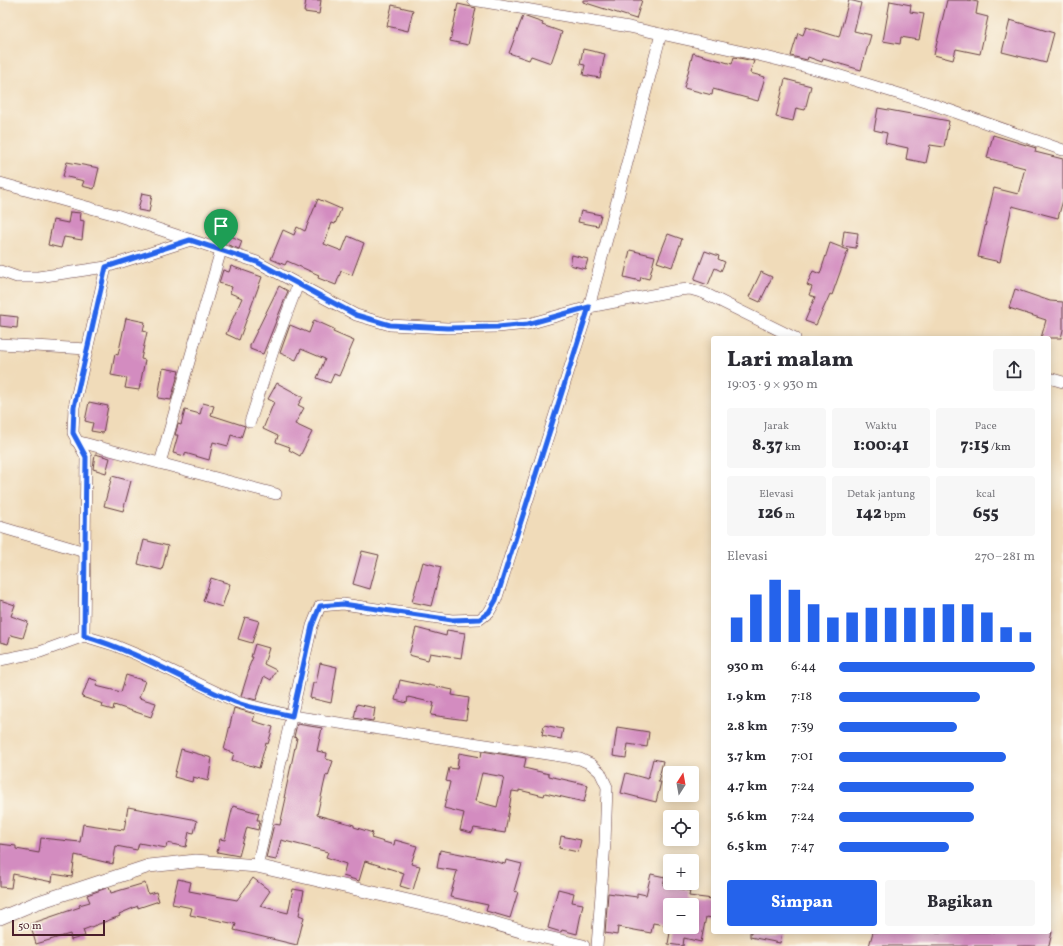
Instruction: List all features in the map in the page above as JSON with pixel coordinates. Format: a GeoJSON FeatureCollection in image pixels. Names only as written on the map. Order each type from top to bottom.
{"type":"FeatureCollection","features":[{"type":"Feature","properties":{"kind":"street"},"geometry":{"type":"LineString","coordinates":[[474,0],[661,34],[831,73],[930,103],[1063,150]]}},
{"type":"Feature","properties":{"kind":"street"},"geometry":{"type":"LineString","coordinates":[[257,866],[312,626],[320,606],[343,604],[452,620],[480,619],[489,612],[496,600],[589,307],[661,34]]}},
{"type":"Feature","properties":{"kind":"street"},"geometry":{"type":"LineString","coordinates":[[0,183],[116,215],[257,262],[356,315],[390,325],[447,328],[498,327],[528,324],[589,307],[690,289],[704,292],[791,336]]}},
{"type":"Feature","properties":{"kind":"street"},"geometry":{"type":"LineString","coordinates":[[0,271],[17,277],[38,277],[106,267],[190,240]]}},
{"type":"Feature","properties":{"kind":"street"},"geometry":{"type":"LineString","coordinates":[[160,463],[221,250]]}},
{"type":"Feature","properties":{"kind":"street"},"geometry":{"type":"LineString","coordinates":[[84,636],[86,457],[73,433],[74,407],[106,267]]}},
{"type":"Feature","properties":{"kind":"street"},"geometry":{"type":"LineString","coordinates":[[250,422],[275,345],[298,284]]}},
{"type":"Feature","properties":{"kind":"street"},"geometry":{"type":"LineString","coordinates":[[0,344],[87,349]]}},
{"type":"Feature","properties":{"kind":"street"},"geometry":{"type":"LineString","coordinates":[[1051,379],[1063,382]]}},
{"type":"Feature","properties":{"kind":"street"},"geometry":{"type":"LineString","coordinates":[[76,441],[276,494]]}},
{"type":"Feature","properties":{"kind":"street"},"geometry":{"type":"LineString","coordinates":[[0,527],[86,552]]}},
{"type":"Feature","properties":{"kind":"street"},"geometry":{"type":"LineString","coordinates":[[0,660],[40,652],[84,636],[132,652],[237,702],[292,716],[580,759],[591,764],[600,772],[607,787],[605,843],[597,946]]}},
{"type":"Feature","properties":{"kind":"street"},"geometry":{"type":"LineString","coordinates":[[0,918],[36,903],[149,866],[196,861],[257,866],[452,911],[553,943],[583,946]]}},
{"type":"Feature","properties":{"kind":"building"},"geometry":{"type":"Polygon","coordinates":[[[306,0],[321,0],[319,14],[304,12],[306,0]]]}},
{"type":"Feature","properties":{"kind":"building"},"geometry":{"type":"Polygon","coordinates":[[[583,0],[642,0],[636,19],[583,2],[583,0]]]}},
{"type":"Feature","properties":{"kind":"building"},"geometry":{"type":"Polygon","coordinates":[[[849,0],[861,3],[854,31],[871,35],[861,70],[823,59],[822,62],[808,57],[807,60],[791,56],[798,33],[803,35],[806,27],[839,37],[849,0]]]}},
{"type":"Feature","properties":{"kind":"building"},"geometry":{"type":"Polygon","coordinates":[[[947,0],[967,0],[978,2],[976,14],[988,17],[980,54],[956,49],[953,60],[934,55],[947,0]]]}},
{"type":"Feature","properties":{"kind":"building"},"geometry":{"type":"Polygon","coordinates":[[[890,1],[911,5],[910,12],[924,14],[919,40],[901,37],[900,44],[883,41],[890,1]]]}},
{"type":"Feature","properties":{"kind":"building"},"geometry":{"type":"Polygon","coordinates":[[[458,4],[476,8],[468,45],[450,41],[458,4]]]}},
{"type":"Feature","properties":{"kind":"building"},"geometry":{"type":"Polygon","coordinates":[[[392,5],[413,10],[408,31],[387,26],[392,5]]]}},
{"type":"Feature","properties":{"kind":"building"},"geometry":{"type":"Polygon","coordinates":[[[523,16],[562,32],[551,63],[531,56],[529,60],[509,53],[523,16]]]}},
{"type":"Feature","properties":{"kind":"building"},"geometry":{"type":"Polygon","coordinates":[[[1010,20],[1054,33],[1046,63],[1002,52],[1010,20]]]}},
{"type":"Feature","properties":{"kind":"building"},"geometry":{"type":"Polygon","coordinates":[[[583,49],[605,54],[600,78],[583,75],[585,65],[580,64],[583,49]]]}},
{"type":"Feature","properties":{"kind":"building"},"geometry":{"type":"Polygon","coordinates":[[[693,53],[732,64],[734,57],[754,61],[750,73],[765,77],[758,101],[713,89],[712,95],[684,88],[693,53]]]}},
{"type":"Feature","properties":{"kind":"building"},"geometry":{"type":"Polygon","coordinates":[[[785,79],[811,86],[805,110],[796,108],[793,121],[776,117],[785,79]]]}},
{"type":"Feature","properties":{"kind":"building"},"geometry":{"type":"Polygon","coordinates":[[[878,108],[949,121],[944,147],[930,145],[926,163],[906,159],[908,148],[885,143],[887,133],[874,130],[878,108]]]}},
{"type":"Feature","properties":{"kind":"building"},"geometry":{"type":"Polygon","coordinates":[[[993,135],[1036,148],[1035,152],[1063,159],[1063,200],[1058,218],[1012,206],[1000,262],[978,257],[994,188],[1018,194],[1025,168],[987,158],[993,135]]]}},
{"type":"Feature","properties":{"kind":"building"},"geometry":{"type":"Polygon","coordinates":[[[67,162],[99,168],[94,189],[82,186],[84,181],[63,176],[67,162]]]}},
{"type":"Feature","properties":{"kind":"building"},"geometry":{"type":"Polygon","coordinates":[[[142,193],[152,195],[149,212],[138,210],[142,193]]]}},
{"type":"Feature","properties":{"kind":"building"},"geometry":{"type":"Polygon","coordinates":[[[318,199],[341,209],[335,224],[332,223],[324,244],[342,251],[348,236],[364,243],[352,275],[341,271],[336,285],[318,278],[319,275],[287,261],[285,265],[271,259],[283,230],[294,235],[297,227],[305,231],[318,199]]]}},
{"type":"Feature","properties":{"kind":"building"},"geometry":{"type":"Polygon","coordinates":[[[581,211],[601,215],[598,226],[578,222],[581,211]]]}},
{"type":"Feature","properties":{"kind":"building"},"geometry":{"type":"Polygon","coordinates":[[[70,212],[81,213],[80,220],[84,221],[82,240],[64,237],[61,248],[48,245],[53,220],[68,223],[70,212]]]}},
{"type":"Feature","properties":{"kind":"building"},"geometry":{"type":"Polygon","coordinates":[[[844,231],[858,233],[856,248],[842,246],[844,231]]]}},
{"type":"Feature","properties":{"kind":"building"},"geometry":{"type":"Polygon","coordinates":[[[224,233],[242,241],[239,249],[220,242],[224,233]]]}},
{"type":"Feature","properties":{"kind":"building"},"geometry":{"type":"Polygon","coordinates":[[[668,234],[682,239],[672,267],[657,262],[668,234]]]}},
{"type":"Feature","properties":{"kind":"building"},"geometry":{"type":"Polygon","coordinates":[[[830,243],[848,250],[832,295],[830,294],[816,325],[805,321],[815,297],[809,295],[812,287],[807,285],[813,271],[820,274],[830,243]]]}},
{"type":"Feature","properties":{"kind":"building"},"geometry":{"type":"Polygon","coordinates":[[[630,250],[655,256],[649,279],[641,277],[640,281],[624,277],[630,250]]]}},
{"type":"Feature","properties":{"kind":"building"},"geometry":{"type":"Polygon","coordinates":[[[705,251],[719,256],[718,259],[725,262],[721,271],[715,268],[708,285],[694,280],[705,251]]]}},
{"type":"Feature","properties":{"kind":"building"},"geometry":{"type":"Polygon","coordinates":[[[572,255],[588,259],[585,269],[570,265],[572,255]]]}},
{"type":"Feature","properties":{"kind":"building"},"geometry":{"type":"Polygon","coordinates":[[[231,266],[262,277],[239,340],[226,334],[242,298],[230,293],[232,287],[219,283],[223,270],[229,272],[231,266]]]}},
{"type":"Feature","properties":{"kind":"building"},"geometry":{"type":"Polygon","coordinates":[[[761,272],[772,277],[760,302],[749,297],[761,272]]]}},
{"type":"Feature","properties":{"kind":"building"},"geometry":{"type":"Polygon","coordinates":[[[279,286],[288,291],[263,354],[250,349],[250,345],[279,286]]]}},
{"type":"Feature","properties":{"kind":"building"},"geometry":{"type":"Polygon","coordinates":[[[1015,289],[1050,301],[1063,302],[1063,330],[1061,338],[1042,336],[1046,320],[1009,308],[1015,289]]]}},
{"type":"Feature","properties":{"kind":"building"},"geometry":{"type":"Polygon","coordinates":[[[0,315],[18,317],[17,328],[0,326],[0,315]]]}},
{"type":"Feature","properties":{"kind":"building"},"geometry":{"type":"Polygon","coordinates":[[[126,318],[145,322],[143,331],[147,332],[141,359],[145,360],[139,390],[125,388],[127,378],[111,375],[115,354],[118,355],[126,318]]]}},
{"type":"Feature","properties":{"kind":"building"},"geometry":{"type":"Polygon","coordinates":[[[314,320],[334,329],[333,332],[354,341],[339,376],[334,374],[330,383],[317,378],[325,359],[301,349],[296,360],[280,353],[290,325],[309,333],[314,320]]]}},
{"type":"Feature","properties":{"kind":"building"},"geometry":{"type":"Polygon","coordinates":[[[163,368],[179,371],[171,400],[158,398],[163,368]]]}},
{"type":"Feature","properties":{"kind":"building"},"geometry":{"type":"Polygon","coordinates":[[[277,383],[303,397],[298,405],[304,408],[295,424],[312,432],[300,456],[289,450],[290,447],[276,442],[278,436],[263,429],[274,402],[268,399],[277,383]]]}},
{"type":"Feature","properties":{"kind":"building"},"geometry":{"type":"Polygon","coordinates":[[[89,402],[108,406],[103,433],[91,431],[93,423],[85,421],[89,402]]]}},
{"type":"Feature","properties":{"kind":"building"},"geometry":{"type":"Polygon","coordinates":[[[203,403],[214,406],[211,415],[245,426],[241,438],[231,435],[228,446],[213,442],[209,460],[185,453],[185,456],[173,453],[178,435],[175,435],[178,424],[181,425],[185,410],[200,414],[203,403]]]}},
{"type":"Feature","properties":{"kind":"building"},"geometry":{"type":"Polygon","coordinates":[[[95,454],[110,458],[106,473],[93,469],[95,454]]]}},
{"type":"Feature","properties":{"kind":"building"},"geometry":{"type":"Polygon","coordinates":[[[112,476],[131,481],[123,511],[104,506],[112,476]]]}},
{"type":"Feature","properties":{"kind":"building"},"geometry":{"type":"Polygon","coordinates":[[[144,540],[168,546],[162,570],[138,564],[144,540]]]}},
{"type":"Feature","properties":{"kind":"building"},"geometry":{"type":"Polygon","coordinates":[[[362,551],[379,555],[370,589],[353,584],[362,551]]]}},
{"type":"Feature","properties":{"kind":"building"},"geometry":{"type":"Polygon","coordinates":[[[423,562],[441,567],[431,606],[412,602],[423,562]]]}},
{"type":"Feature","properties":{"kind":"building"},"geometry":{"type":"Polygon","coordinates":[[[211,578],[230,584],[222,607],[203,601],[211,578]]]}},
{"type":"Feature","properties":{"kind":"building"},"geometry":{"type":"Polygon","coordinates":[[[0,600],[15,605],[11,616],[28,622],[23,638],[11,635],[8,644],[0,642],[0,600]]]}},
{"type":"Feature","properties":{"kind":"building"},"geometry":{"type":"Polygon","coordinates":[[[245,617],[259,621],[252,643],[238,639],[245,617]]]}},
{"type":"Feature","properties":{"kind":"building"},"geometry":{"type":"Polygon","coordinates":[[[416,628],[446,636],[447,630],[465,633],[461,658],[430,653],[428,660],[409,655],[416,628]]]}},
{"type":"Feature","properties":{"kind":"building"},"geometry":{"type":"Polygon","coordinates":[[[255,644],[269,648],[264,664],[276,670],[271,680],[264,676],[256,700],[241,696],[249,670],[248,669],[253,657],[251,657],[255,644]]]}},
{"type":"Feature","properties":{"kind":"building"},"geometry":{"type":"Polygon","coordinates":[[[320,663],[337,667],[331,703],[310,698],[313,683],[316,683],[320,663]]]}},
{"type":"Feature","properties":{"kind":"building"},"geometry":{"type":"Polygon","coordinates":[[[126,675],[145,681],[139,698],[156,703],[151,717],[114,705],[113,710],[102,707],[103,704],[82,697],[89,678],[98,681],[96,686],[121,692],[126,675]]]}},
{"type":"Feature","properties":{"kind":"building"},"geometry":{"type":"Polygon","coordinates":[[[400,680],[453,690],[452,695],[469,698],[466,720],[431,715],[434,703],[408,697],[407,703],[395,700],[400,680]]]}},
{"type":"Feature","properties":{"kind":"building"},"geometry":{"type":"Polygon","coordinates":[[[357,704],[375,708],[373,721],[354,718],[357,704]]]}},
{"type":"Feature","properties":{"kind":"building"},"geometry":{"type":"Polygon","coordinates":[[[234,708],[255,714],[253,721],[273,727],[268,744],[266,743],[259,768],[232,760],[234,753],[224,750],[234,708]]]}},
{"type":"Feature","properties":{"kind":"building"},"geometry":{"type":"Polygon","coordinates":[[[297,724],[322,728],[317,751],[327,753],[326,759],[333,761],[328,776],[326,775],[317,815],[354,825],[354,827],[373,833],[371,838],[394,845],[395,840],[417,846],[411,864],[420,866],[413,890],[400,886],[404,873],[365,861],[359,881],[343,876],[346,864],[326,857],[328,852],[281,840],[276,860],[266,858],[274,824],[280,825],[286,798],[284,798],[297,738],[294,737],[297,724]]]}},
{"type":"Feature","properties":{"kind":"building"},"geometry":{"type":"Polygon","coordinates":[[[544,725],[563,729],[561,739],[542,735],[544,725]]]}},
{"type":"Feature","properties":{"kind":"building"},"geometry":{"type":"Polygon","coordinates":[[[617,727],[649,732],[647,747],[628,744],[626,758],[613,756],[617,727]]]}},
{"type":"Feature","properties":{"kind":"building"},"geometry":{"type":"Polygon","coordinates":[[[181,749],[212,758],[208,781],[193,777],[192,782],[174,777],[181,749]]]}},
{"type":"Feature","properties":{"kind":"building"},"geometry":{"type":"Polygon","coordinates":[[[482,751],[526,758],[524,768],[549,774],[549,776],[588,785],[584,802],[545,793],[544,796],[519,790],[519,792],[512,791],[505,833],[474,828],[472,833],[460,830],[464,813],[444,808],[450,782],[446,781],[449,768],[457,769],[459,753],[481,757],[482,751]],[[482,773],[475,801],[497,807],[504,777],[482,773]]]}},
{"type":"Feature","properties":{"kind":"building"},"geometry":{"type":"Polygon","coordinates":[[[653,759],[663,761],[658,782],[661,782],[656,802],[621,793],[626,773],[648,779],[653,759]]]}},
{"type":"Feature","properties":{"kind":"building"},"geometry":{"type":"Polygon","coordinates":[[[233,806],[259,813],[257,820],[260,820],[258,830],[247,827],[239,856],[217,852],[220,839],[225,840],[233,806]]]}},
{"type":"Feature","properties":{"kind":"building"},"geometry":{"type":"Polygon","coordinates":[[[128,807],[192,819],[197,821],[194,833],[189,832],[186,847],[167,843],[166,848],[139,843],[137,850],[116,846],[113,864],[75,855],[72,877],[53,874],[52,882],[13,874],[11,888],[0,887],[0,844],[16,846],[16,849],[39,853],[41,838],[80,842],[83,824],[124,830],[128,807]]]}},
{"type":"Feature","properties":{"kind":"building"},"geometry":{"type":"Polygon","coordinates":[[[561,836],[581,840],[578,852],[559,848],[561,836]]]}},
{"type":"Feature","properties":{"kind":"building"},"geometry":{"type":"Polygon","coordinates":[[[440,850],[505,864],[506,860],[522,864],[514,891],[518,892],[510,918],[486,911],[488,905],[450,897],[457,871],[437,868],[440,850]]]}},
{"type":"Feature","properties":{"kind":"building"},"geometry":{"type":"Polygon","coordinates":[[[651,874],[663,877],[663,890],[686,890],[690,891],[689,896],[711,899],[711,918],[706,917],[701,942],[684,938],[683,946],[668,944],[670,934],[699,934],[699,898],[663,898],[663,925],[653,923],[651,933],[618,927],[617,935],[605,933],[608,893],[637,897],[637,893],[646,895],[651,874]]]}},
{"type":"Feature","properties":{"kind":"building"},"geometry":{"type":"Polygon","coordinates":[[[253,878],[270,891],[260,906],[288,913],[293,889],[304,891],[299,915],[304,917],[297,945],[234,930],[236,924],[190,915],[192,908],[172,904],[178,879],[191,882],[189,891],[237,900],[253,878]]]}},
{"type":"Feature","properties":{"kind":"building"},"geometry":{"type":"Polygon","coordinates":[[[145,883],[148,894],[156,892],[159,901],[138,908],[138,906],[119,914],[120,916],[83,930],[85,936],[71,940],[70,934],[36,944],[30,924],[80,907],[79,905],[90,902],[87,895],[109,887],[111,893],[145,883]]]}},
{"type":"Feature","properties":{"kind":"building"},"geometry":{"type":"Polygon","coordinates":[[[558,889],[574,893],[572,902],[583,904],[577,934],[562,930],[561,932],[548,928],[558,889]]]}},
{"type":"Feature","properties":{"kind":"building"},"geometry":{"type":"Polygon","coordinates":[[[1052,932],[1049,946],[869,946],[872,934],[1051,934],[1052,932]]]}},
{"type":"Feature","properties":{"kind":"building"},"geometry":{"type":"Polygon","coordinates":[[[750,934],[782,934],[780,943],[750,937],[750,934]]]}},
{"type":"Feature","properties":{"kind":"route"},"geometry":{"type":"LineString","coordinates":[[190,240],[221,250],[257,262],[356,315],[390,325],[447,328],[498,327],[528,324],[589,307],[496,600],[489,612],[480,619],[452,620],[343,604],[320,606],[312,626],[292,716],[237,702],[138,655],[114,645],[84,636],[86,457],[73,433],[74,407],[106,267],[190,240]]}}]}
